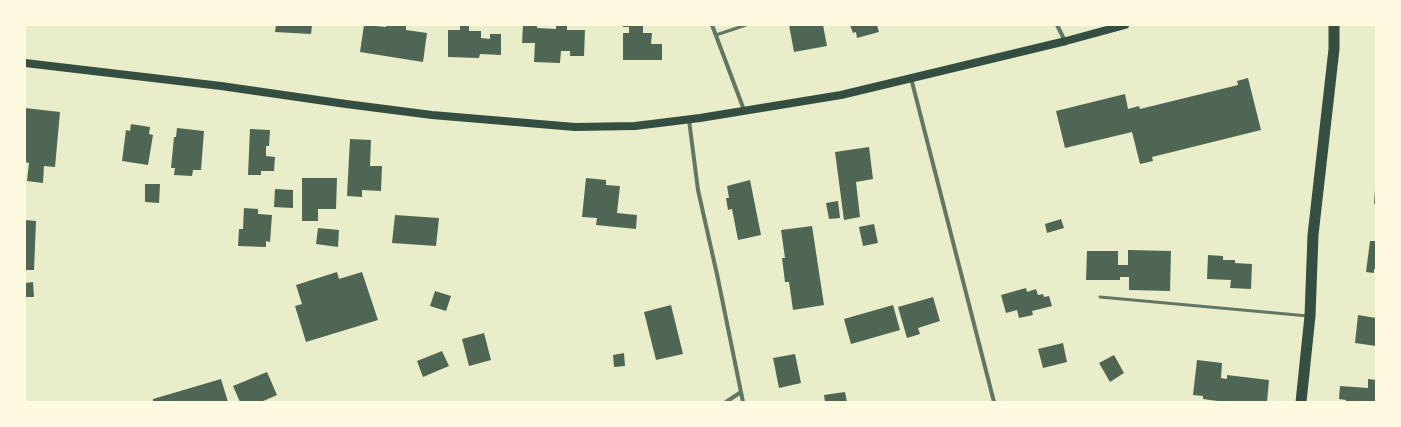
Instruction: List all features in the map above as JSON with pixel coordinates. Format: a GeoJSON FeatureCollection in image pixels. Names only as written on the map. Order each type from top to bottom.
{"type":"FeatureCollection","features":[{"type":"Feature","properties":{"kind":"highway"},"geometry":{"type":"LineString","coordinates":[[1301,402],[1310,316],[1313,235],[1334,49],[1334,25]]}},
{"type":"Feature","properties":{"kind":"main road"},"geometry":{"type":"LineString","coordinates":[[25,63],[221,86],[424,114],[568,127],[635,126],[689,120],[744,110],[841,96],[1066,41],[1125,25]]}},
{"type":"Feature","properties":{"kind":"street"},"geometry":{"type":"LineString","coordinates":[[712,25],[744,110]]}},
{"type":"Feature","properties":{"kind":"street"},"geometry":{"type":"LineString","coordinates":[[1057,25],[1066,41]]}},
{"type":"Feature","properties":{"kind":"street"},"geometry":{"type":"LineString","coordinates":[[912,78],[994,402]]}},
{"type":"Feature","properties":{"kind":"street"},"geometry":{"type":"LineString","coordinates":[[689,120],[698,190],[743,402]]}},
{"type":"Feature","properties":{"kind":"street"},"geometry":{"type":"LineString","coordinates":[[726,402],[741,392]]}},
{"type":"Feature","properties":{"kind":"lane"},"geometry":{"type":"LineString","coordinates":[[716,36],[746,25]]}},
{"type":"Feature","properties":{"kind":"lane"},"geometry":{"type":"LineString","coordinates":[[1100,297],[1310,316]]}},
{"type":"Feature","properties":{"kind":"building"},"geometry":{"type":"Polygon","coordinates":[[[276,25],[312,25],[311,34],[275,32],[276,25]]]}},
{"type":"Feature","properties":{"kind":"building"},"geometry":{"type":"Polygon","coordinates":[[[364,25],[386,27],[386,25],[406,25],[406,30],[427,33],[423,62],[360,52],[364,25]]]}},
{"type":"Feature","properties":{"kind":"building"},"geometry":{"type":"Polygon","coordinates":[[[460,25],[469,25],[469,31],[481,31],[481,38],[490,39],[490,34],[501,34],[501,55],[480,54],[479,58],[448,57],[448,30],[460,30],[460,25]]]}},
{"type":"Feature","properties":{"kind":"building"},"geometry":{"type":"Polygon","coordinates":[[[523,25],[537,25],[537,28],[556,29],[556,25],[567,25],[567,30],[585,30],[584,56],[570,56],[570,51],[561,51],[560,63],[534,62],[535,43],[522,43],[523,25]]]}},
{"type":"Feature","properties":{"kind":"building"},"geometry":{"type":"Polygon","coordinates":[[[623,25],[643,25],[643,33],[652,33],[651,44],[662,44],[662,60],[623,60],[623,33],[629,33],[629,27],[623,27],[623,25]]]}},
{"type":"Feature","properties":{"kind":"building"},"geometry":{"type":"Polygon","coordinates":[[[789,25],[823,25],[827,46],[794,52],[789,25]]]}},
{"type":"Feature","properties":{"kind":"building"},"geometry":{"type":"Polygon","coordinates":[[[850,25],[877,25],[879,32],[857,38],[856,32],[853,33],[850,25]]]}},
{"type":"Feature","properties":{"kind":"building"},"geometry":{"type":"Polygon","coordinates":[[[1248,78],[1261,130],[1152,157],[1153,161],[1140,164],[1132,132],[1065,148],[1056,111],[1125,94],[1128,109],[1139,106],[1140,109],[1238,85],[1237,81],[1248,78]]]}},
{"type":"Feature","properties":{"kind":"building"},"geometry":{"type":"Polygon","coordinates":[[[25,108],[60,112],[55,167],[44,166],[43,183],[27,181],[29,163],[25,162],[25,108]]]}},
{"type":"Feature","properties":{"kind":"building"},"geometry":{"type":"Polygon","coordinates":[[[131,124],[150,127],[149,134],[153,135],[148,165],[122,161],[126,130],[130,131],[131,124]]]}},
{"type":"Feature","properties":{"kind":"building"},"geometry":{"type":"Polygon","coordinates":[[[177,128],[204,131],[201,170],[193,170],[192,176],[174,175],[175,168],[171,168],[174,137],[176,137],[177,128]]]}},
{"type":"Feature","properties":{"kind":"building"},"geometry":{"type":"Polygon","coordinates":[[[250,129],[270,130],[269,146],[266,146],[266,156],[275,157],[274,171],[261,171],[261,175],[248,175],[250,129]]]}},
{"type":"Feature","properties":{"kind":"building"},"geometry":{"type":"Polygon","coordinates":[[[350,139],[371,140],[370,166],[382,166],[381,191],[362,190],[362,197],[347,196],[350,139]]]}},
{"type":"Feature","properties":{"kind":"building"},"geometry":{"type":"Polygon","coordinates":[[[869,147],[873,179],[856,182],[860,217],[844,220],[835,152],[869,147]]]}},
{"type":"Feature","properties":{"kind":"building"},"geometry":{"type":"Polygon","coordinates":[[[302,178],[337,178],[336,209],[318,209],[318,221],[302,221],[302,178]]]}},
{"type":"Feature","properties":{"kind":"building"},"geometry":{"type":"Polygon","coordinates":[[[586,178],[606,180],[606,185],[620,186],[617,213],[637,215],[636,229],[596,225],[597,218],[582,217],[586,178]]]}},
{"type":"Feature","properties":{"kind":"building"},"geometry":{"type":"Polygon","coordinates":[[[750,180],[761,235],[738,240],[732,209],[728,210],[726,198],[729,198],[727,186],[750,180]]]}},
{"type":"Feature","properties":{"kind":"building"},"geometry":{"type":"Polygon","coordinates":[[[145,184],[160,184],[159,203],[145,202],[145,184]]]}},
{"type":"Feature","properties":{"kind":"building"},"geometry":{"type":"Polygon","coordinates":[[[275,189],[293,190],[293,208],[274,207],[275,189]]]}},
{"type":"Feature","properties":{"kind":"building"},"geometry":{"type":"Polygon","coordinates":[[[1375,189],[1376,204],[1374,204],[1375,189]]]}},
{"type":"Feature","properties":{"kind":"building"},"geometry":{"type":"Polygon","coordinates":[[[838,201],[840,218],[829,219],[826,203],[838,201]]]}},
{"type":"Feature","properties":{"kind":"building"},"geometry":{"type":"Polygon","coordinates":[[[244,208],[258,209],[258,214],[272,215],[270,242],[266,241],[266,247],[238,246],[239,229],[243,229],[244,208]]]}},
{"type":"Feature","properties":{"kind":"building"},"geometry":{"type":"Polygon","coordinates":[[[395,215],[439,218],[436,246],[392,243],[395,215]]]}},
{"type":"Feature","properties":{"kind":"building"},"geometry":{"type":"Polygon","coordinates":[[[1061,219],[1064,228],[1047,233],[1045,224],[1061,219]]]}},
{"type":"Feature","properties":{"kind":"building"},"geometry":{"type":"Polygon","coordinates":[[[25,220],[36,221],[34,270],[25,270],[25,220]]]}},
{"type":"Feature","properties":{"kind":"building"},"geometry":{"type":"Polygon","coordinates":[[[874,224],[878,243],[863,246],[859,227],[874,224]]]}},
{"type":"Feature","properties":{"kind":"building"},"geometry":{"type":"Polygon","coordinates":[[[812,226],[824,305],[793,310],[789,282],[785,282],[782,258],[785,258],[781,230],[812,226]]]}},
{"type":"Feature","properties":{"kind":"building"},"geometry":{"type":"Polygon","coordinates":[[[318,228],[339,230],[338,247],[316,244],[318,228]]]}},
{"type":"Feature","properties":{"kind":"building"},"geometry":{"type":"Polygon","coordinates":[[[1370,241],[1376,241],[1376,269],[1374,269],[1374,273],[1366,272],[1370,241]]]}},
{"type":"Feature","properties":{"kind":"building"},"geometry":{"type":"Polygon","coordinates":[[[1128,250],[1171,251],[1170,291],[1129,290],[1129,277],[1120,277],[1120,280],[1086,280],[1087,251],[1118,251],[1118,265],[1128,265],[1128,250]]]}},
{"type":"Feature","properties":{"kind":"building"},"geometry":{"type":"Polygon","coordinates":[[[1208,255],[1223,256],[1223,260],[1235,260],[1235,263],[1252,264],[1251,289],[1230,288],[1231,280],[1207,279],[1208,255]]]}},
{"type":"Feature","properties":{"kind":"building"},"geometry":{"type":"Polygon","coordinates":[[[337,272],[339,279],[362,272],[378,320],[306,342],[295,306],[302,304],[296,285],[337,272]]]}},
{"type":"Feature","properties":{"kind":"building"},"geometry":{"type":"Polygon","coordinates":[[[33,282],[34,297],[25,297],[25,283],[33,282]]]}},
{"type":"Feature","properties":{"kind":"building"},"geometry":{"type":"Polygon","coordinates":[[[1026,288],[1027,292],[1036,289],[1038,295],[1043,294],[1044,297],[1049,296],[1052,306],[1032,311],[1033,315],[1019,318],[1017,310],[1006,313],[1001,295],[1026,288]]]}},
{"type":"Feature","properties":{"kind":"building"},"geometry":{"type":"Polygon","coordinates":[[[435,291],[451,296],[446,311],[430,306],[435,291]]]}},
{"type":"Feature","properties":{"kind":"building"},"geometry":{"type":"Polygon","coordinates":[[[933,297],[940,321],[918,328],[920,334],[907,338],[898,307],[933,297]]]}},
{"type":"Feature","properties":{"kind":"building"},"geometry":{"type":"Polygon","coordinates":[[[671,305],[683,354],[656,360],[644,312],[671,305]]]}},
{"type":"Feature","properties":{"kind":"building"},"geometry":{"type":"Polygon","coordinates":[[[893,305],[900,330],[851,344],[844,319],[893,305]]]}},
{"type":"Feature","properties":{"kind":"building"},"geometry":{"type":"Polygon","coordinates":[[[1358,315],[1376,318],[1376,346],[1355,343],[1358,315]]]}},
{"type":"Feature","properties":{"kind":"building"},"geometry":{"type":"Polygon","coordinates":[[[484,333],[491,360],[469,366],[462,339],[484,333]]]}},
{"type":"Feature","properties":{"kind":"building"},"geometry":{"type":"Polygon","coordinates":[[[1063,343],[1067,362],[1043,368],[1038,349],[1063,343]]]}},
{"type":"Feature","properties":{"kind":"building"},"geometry":{"type":"Polygon","coordinates":[[[442,351],[449,366],[423,377],[417,361],[442,351]]]}},
{"type":"Feature","properties":{"kind":"building"},"geometry":{"type":"Polygon","coordinates":[[[624,353],[625,366],[614,367],[613,355],[624,353]]]}},
{"type":"Feature","properties":{"kind":"building"},"geometry":{"type":"Polygon","coordinates":[[[795,354],[801,383],[779,388],[773,358],[795,354]]]}},
{"type":"Feature","properties":{"kind":"building"},"geometry":{"type":"Polygon","coordinates":[[[1114,355],[1124,373],[1110,382],[1099,363],[1114,355]]]}},
{"type":"Feature","properties":{"kind":"building"},"geometry":{"type":"Polygon","coordinates":[[[1197,360],[1222,363],[1221,378],[1227,379],[1227,375],[1269,380],[1267,402],[1225,402],[1203,399],[1203,396],[1193,395],[1197,360]]]}},
{"type":"Feature","properties":{"kind":"building"},"geometry":{"type":"Polygon","coordinates":[[[267,372],[277,395],[261,402],[240,402],[233,386],[267,372]]]}},
{"type":"Feature","properties":{"kind":"building"},"geometry":{"type":"Polygon","coordinates":[[[221,379],[228,402],[153,402],[153,399],[221,379]]]}},
{"type":"Feature","properties":{"kind":"building"},"geometry":{"type":"Polygon","coordinates":[[[1368,379],[1376,380],[1376,402],[1346,402],[1346,400],[1339,399],[1340,386],[1368,388],[1368,379]]]}},
{"type":"Feature","properties":{"kind":"building"},"geometry":{"type":"Polygon","coordinates":[[[845,392],[847,402],[825,402],[824,395],[845,392]]]}}]}
